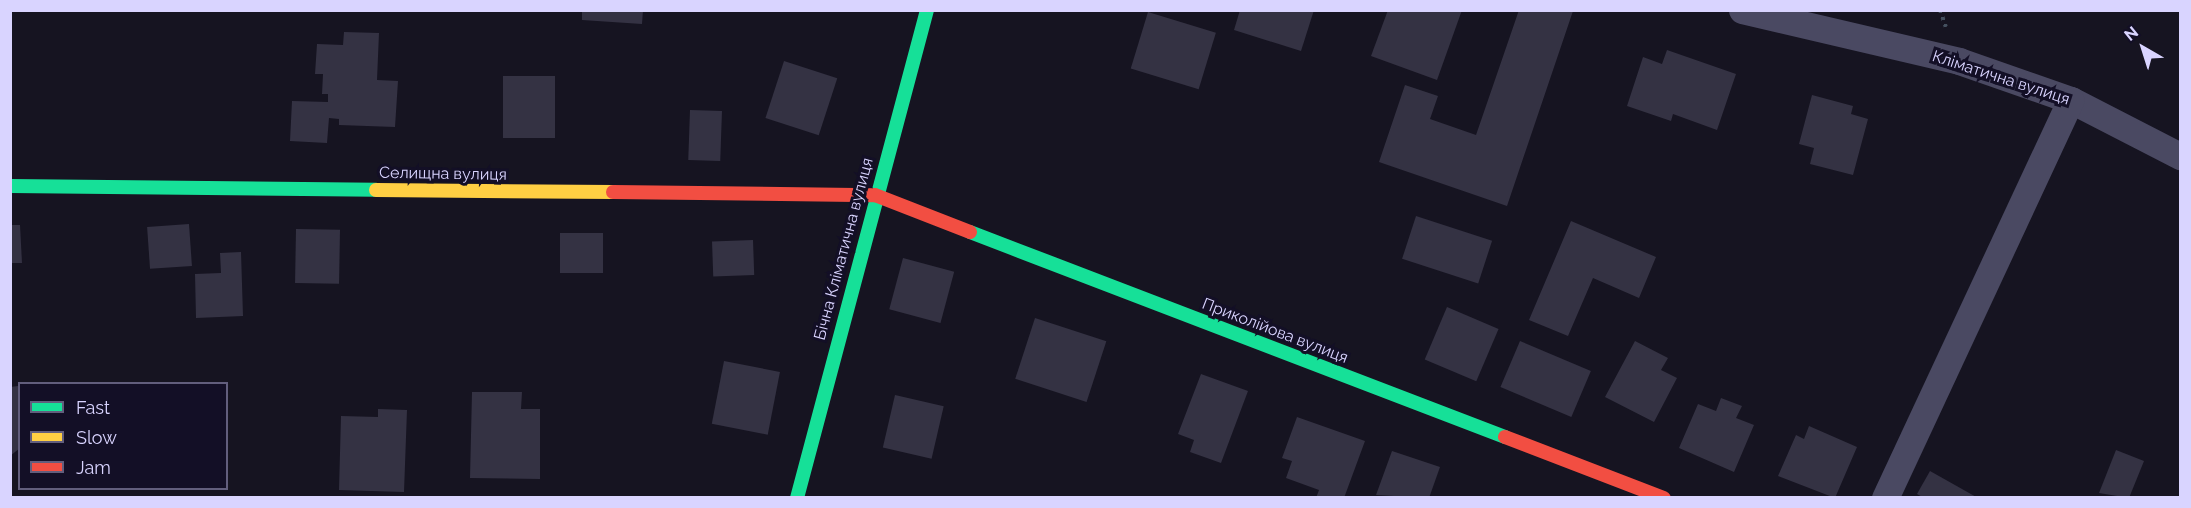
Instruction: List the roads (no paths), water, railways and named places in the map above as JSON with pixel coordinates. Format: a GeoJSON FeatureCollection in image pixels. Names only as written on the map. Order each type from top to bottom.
{"type":"FeatureCollection","features":[{"type":"Feature","properties":{"kind":"street","name":"Бічна Кліматична вулиця"},"geometry":{"type":"LineString","coordinates":[[797,498],[875,195],[927,10]]}},
{"type":"Feature","properties":{"kind":"street","name":"Кліматична вулиця"},"geometry":{"type":"LineString","coordinates":[[1742,10],[1959,61],[2071,100],[2181,156]]}},
{"type":"Feature","properties":{"kind":"street"},"geometry":{"type":"LineString","coordinates":[[1885,498],[2071,100]]}},
{"type":"Feature","properties":{"kind":"street","name":"Селищна вулиця"},"geometry":{"type":"LineString","coordinates":[[10,186],[875,195]]}},
{"type":"Feature","properties":{"kind":"street","name":"Приколійова вулиця"},"geometry":{"type":"LineString","coordinates":[[875,195],[1664,498]]}}]}
